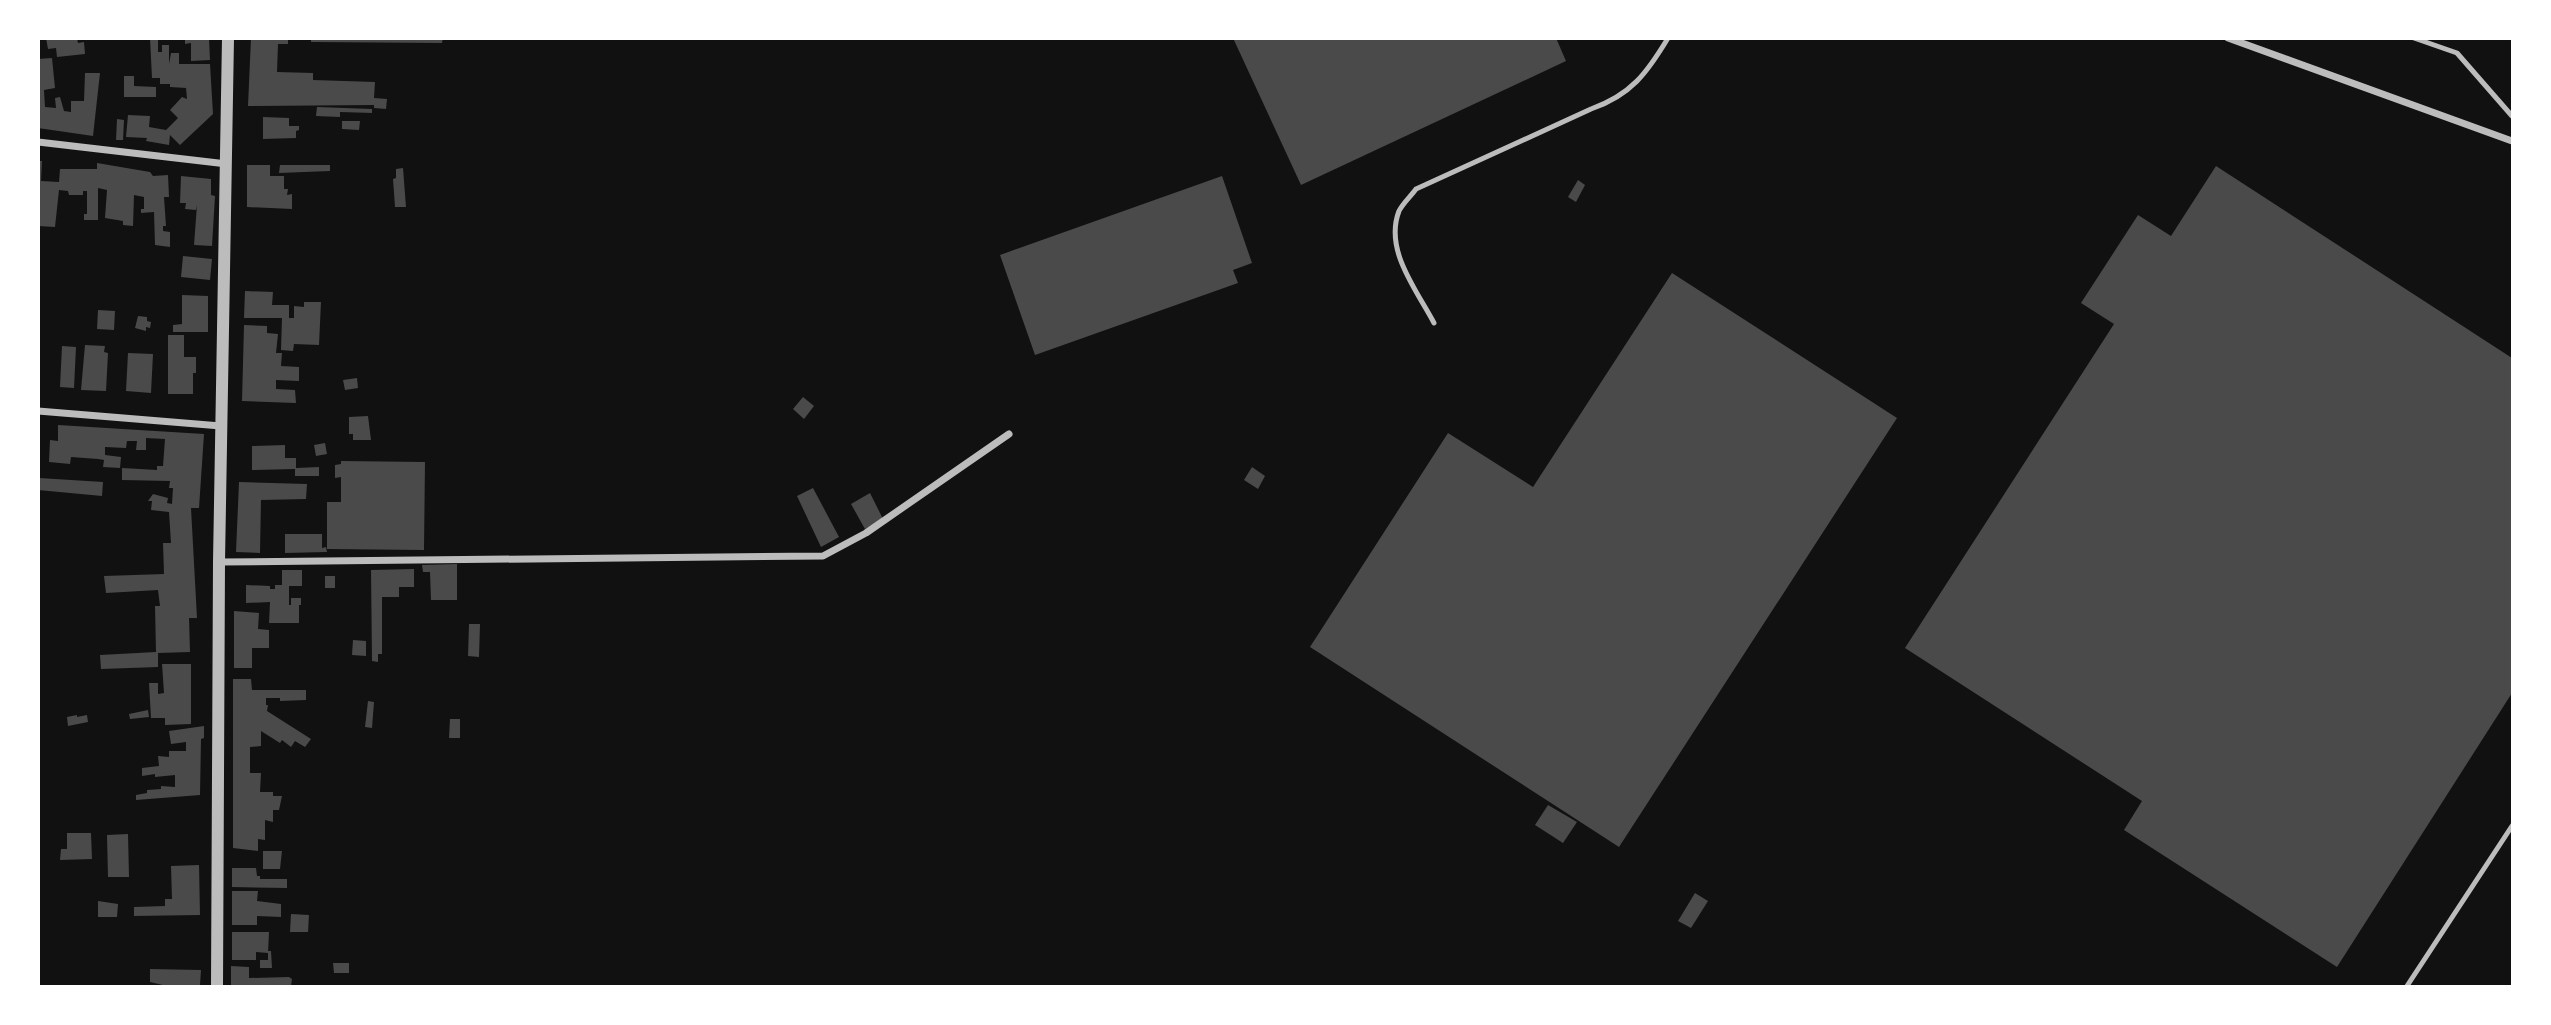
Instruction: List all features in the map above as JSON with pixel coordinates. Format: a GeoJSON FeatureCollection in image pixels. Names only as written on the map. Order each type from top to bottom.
{"type":"FeatureCollection","features":[{"type":"Feature","properties":{"kind":"street"},"geometry":{"type":"LineString","coordinates":[[217,986],[219,562],[229,38]]}},
{"type":"Feature","properties":{"kind":"street"},"geometry":{"type":"LineString","coordinates":[[2228,38],[2512,141]]}},
{"type":"Feature","properties":{"kind":"street"},"geometry":{"type":"LineString","coordinates":[[38,142],[227,164]]}},
{"type":"Feature","properties":{"kind":"street"},"geometry":{"type":"LineString","coordinates":[[38,411],[221,426]]}},
{"type":"Feature","properties":{"kind":"street"},"geometry":{"type":"LineString","coordinates":[[219,562],[823,556],[866,533],[1009,434]]}},
{"type":"Feature","properties":{"kind":"lane"},"geometry":{"type":"LineString","coordinates":[[1434,323],[1398,256],[1394,233],[1400,209],[1416,189],[1614,101],[1653,64],[1668,38]]}},
{"type":"Feature","properties":{"kind":"lane"},"geometry":{"type":"LineString","coordinates":[[2414,38],[2457,53],[2512,116]]}},
{"type":"Feature","properties":{"kind":"lane"},"geometry":{"type":"LineString","coordinates":[[2407,986],[2512,826]]}},
{"type":"Feature","properties":{"kind":"building"},"geometry":{"type":"Polygon","coordinates":[[[46,38],[77,38],[78,43],[84,42],[85,54],[57,57],[56,48],[48,49],[46,38]]]}},
{"type":"Feature","properties":{"kind":"building"},"geometry":{"type":"Polygon","coordinates":[[[150,38],[158,38],[158,52],[162,52],[162,45],[169,45],[169,64],[171,53],[179,53],[179,64],[210,64],[213,114],[180,145],[170,135],[169,145],[146,141],[147,138],[126,137],[128,115],[150,116],[149,127],[166,130],[178,118],[170,110],[182,97],[187,99],[186,88],[170,87],[170,84],[160,84],[160,78],[152,78],[150,38]]]}},
{"type":"Feature","properties":{"kind":"building"},"geometry":{"type":"Polygon","coordinates":[[[185,38],[209,38],[210,60],[191,61],[191,43],[185,44],[185,38]]]}},
{"type":"Feature","properties":{"kind":"building"},"geometry":{"type":"Polygon","coordinates":[[[251,38],[288,38],[288,44],[278,44],[277,72],[313,73],[313,80],[375,82],[374,98],[387,99],[386,109],[374,108],[374,105],[248,106],[251,38]]]}},
{"type":"Feature","properties":{"kind":"building"},"geometry":{"type":"Polygon","coordinates":[[[311,38],[443,38],[442,43],[311,42],[311,38]]]}},
{"type":"Feature","properties":{"kind":"building"},"geometry":{"type":"Polygon","coordinates":[[[1233,38],[1556,38],[1566,61],[1301,185],[1233,38]]]}},
{"type":"Feature","properties":{"kind":"building"},"geometry":{"type":"Polygon","coordinates":[[[52,58],[55,88],[44,90],[45,107],[56,108],[55,98],[60,97],[64,111],[71,112],[71,101],[84,101],[85,73],[100,73],[93,136],[38,128],[38,59],[52,58]]]}},
{"type":"Feature","properties":{"kind":"building"},"geometry":{"type":"Polygon","coordinates":[[[124,76],[134,76],[134,86],[156,87],[156,97],[124,97],[124,76]]]}},
{"type":"Feature","properties":{"kind":"building"},"geometry":{"type":"Polygon","coordinates":[[[317,107],[372,109],[372,113],[340,112],[340,117],[316,116],[317,107]]]}},
{"type":"Feature","properties":{"kind":"building"},"geometry":{"type":"Polygon","coordinates":[[[263,117],[289,118],[289,126],[299,126],[296,138],[263,139],[263,117]]]}},
{"type":"Feature","properties":{"kind":"building"},"geometry":{"type":"Polygon","coordinates":[[[117,119],[124,120],[123,140],[116,140],[117,119]]]}},
{"type":"Feature","properties":{"kind":"building"},"geometry":{"type":"Polygon","coordinates":[[[342,121],[360,121],[359,130],[342,129],[342,121]]]}},
{"type":"Feature","properties":{"kind":"building"},"geometry":{"type":"Polygon","coordinates":[[[38,161],[42,161],[41,181],[59,182],[60,169],[97,169],[97,163],[150,172],[153,176],[168,175],[169,197],[164,197],[166,226],[163,226],[163,231],[170,232],[170,247],[155,245],[154,212],[141,213],[141,209],[144,209],[144,197],[134,195],[133,226],[123,225],[123,221],[105,218],[107,190],[98,188],[98,220],[84,220],[84,214],[87,214],[87,191],[83,191],[83,195],[69,195],[68,191],[59,190],[55,227],[38,226],[38,161]]]}},
{"type":"Feature","properties":{"kind":"building"},"geometry":{"type":"Polygon","coordinates":[[[247,165],[270,165],[270,176],[284,176],[284,189],[288,189],[287,195],[292,194],[292,209],[247,207],[247,165]]]}},
{"type":"Feature","properties":{"kind":"building"},"geometry":{"type":"Polygon","coordinates":[[[280,165],[330,165],[330,171],[279,173],[280,165]]]}},
{"type":"Feature","properties":{"kind":"building"},"geometry":{"type":"Polygon","coordinates":[[[2216,166],[2512,358],[2512,693],[2337,967],[2124,830],[2142,801],[1905,648],[2114,324],[2081,303],[2138,215],[2171,236],[2216,166]]]}},
{"type":"Feature","properties":{"kind":"building"},"geometry":{"type":"Polygon","coordinates":[[[403,168],[406,207],[395,207],[393,179],[396,178],[396,169],[403,168]]]}},
{"type":"Feature","properties":{"kind":"building"},"geometry":{"type":"Polygon","coordinates":[[[181,176],[211,179],[211,195],[215,196],[212,246],[194,245],[197,205],[196,210],[185,209],[186,203],[180,203],[181,176]]]}},
{"type":"Feature","properties":{"kind":"building"},"geometry":{"type":"Polygon","coordinates":[[[1222,176],[1252,263],[1233,270],[1238,283],[1035,355],[1000,255],[1222,176]]]}},
{"type":"Feature","properties":{"kind":"building"},"geometry":{"type":"Polygon","coordinates":[[[1578,180],[1585,185],[1576,202],[1568,197],[1578,180]]]}},
{"type":"Feature","properties":{"kind":"building"},"geometry":{"type":"Polygon","coordinates":[[[183,256],[212,259],[210,280],[181,277],[183,256]]]}},
{"type":"Feature","properties":{"kind":"building"},"geometry":{"type":"Polygon","coordinates":[[[1672,273],[1897,418],[1619,847],[1310,647],[1448,433],[1533,487],[1672,273]]]}},
{"type":"Feature","properties":{"kind":"building"},"geometry":{"type":"Polygon","coordinates":[[[245,291],[273,292],[272,305],[289,305],[289,318],[294,318],[294,306],[304,307],[304,302],[321,302],[319,345],[294,344],[293,351],[281,350],[282,318],[244,318],[245,291]]]}},
{"type":"Feature","properties":{"kind":"building"},"geometry":{"type":"Polygon","coordinates":[[[182,295],[208,296],[208,332],[173,332],[173,325],[182,324],[182,295]]]}},
{"type":"Feature","properties":{"kind":"building"},"geometry":{"type":"Polygon","coordinates":[[[98,310],[115,311],[114,330],[97,329],[98,310]]]}},
{"type":"Feature","properties":{"kind":"building"},"geometry":{"type":"Polygon","coordinates":[[[138,316],[147,317],[147,321],[151,322],[146,331],[135,328],[138,316]]]}},
{"type":"Feature","properties":{"kind":"building"},"geometry":{"type":"Polygon","coordinates":[[[244,325],[267,326],[267,333],[278,334],[276,353],[282,353],[281,366],[299,367],[299,381],[276,380],[276,389],[295,390],[296,403],[242,401],[244,325]]]}},
{"type":"Feature","properties":{"kind":"building"},"geometry":{"type":"Polygon","coordinates":[[[168,335],[184,335],[184,357],[196,357],[193,394],[168,394],[168,335]]]}},
{"type":"Feature","properties":{"kind":"building"},"geometry":{"type":"Polygon","coordinates":[[[85,345],[105,346],[104,352],[108,353],[106,391],[81,390],[85,345]]]}},
{"type":"Feature","properties":{"kind":"building"},"geometry":{"type":"Polygon","coordinates":[[[62,346],[76,347],[74,388],[60,387],[62,346]]]}},
{"type":"Feature","properties":{"kind":"building"},"geometry":{"type":"Polygon","coordinates":[[[128,353],[153,354],[151,393],[126,391],[128,353]]]}},
{"type":"Feature","properties":{"kind":"building"},"geometry":{"type":"Polygon","coordinates":[[[357,378],[358,388],[345,390],[343,380],[357,378]]]}},
{"type":"Feature","properties":{"kind":"building"},"geometry":{"type":"Polygon","coordinates":[[[803,397],[814,406],[804,419],[793,409],[803,397]]]}},
{"type":"Feature","properties":{"kind":"building"},"geometry":{"type":"Polygon","coordinates":[[[368,416],[371,440],[353,440],[353,434],[349,434],[349,417],[368,416]]]}},
{"type":"Feature","properties":{"kind":"building"},"geometry":{"type":"Polygon","coordinates":[[[58,425],[204,434],[199,508],[191,508],[197,618],[189,618],[190,652],[158,653],[158,667],[101,669],[100,655],[156,652],[155,606],[160,606],[158,590],[106,593],[104,576],[164,574],[163,543],[171,543],[169,512],[151,510],[152,501],[148,501],[153,494],[168,498],[167,503],[172,504],[173,488],[169,488],[170,481],[122,480],[122,468],[157,470],[157,466],[163,466],[165,439],[146,438],[146,450],[136,450],[137,441],[127,441],[126,448],[105,447],[105,455],[121,457],[120,468],[103,467],[104,460],[98,459],[71,457],[70,464],[49,462],[50,440],[58,441],[58,425]]]}},
{"type":"Feature","properties":{"kind":"building"},"geometry":{"type":"Polygon","coordinates":[[[325,443],[327,454],[316,456],[314,445],[325,443]]]}},
{"type":"Feature","properties":{"kind":"building"},"geometry":{"type":"Polygon","coordinates":[[[285,445],[285,458],[296,458],[296,468],[319,467],[319,476],[295,476],[295,469],[252,470],[252,446],[285,445]]]}},
{"type":"Feature","properties":{"kind":"building"},"geometry":{"type":"Polygon","coordinates":[[[341,461],[425,462],[424,550],[327,549],[327,502],[341,502],[341,477],[335,478],[335,465],[341,464],[341,461]]]}},
{"type":"Feature","properties":{"kind":"building"},"geometry":{"type":"Polygon","coordinates":[[[1252,467],[1265,476],[1258,489],[1244,480],[1252,467]]]}},
{"type":"Feature","properties":{"kind":"building"},"geometry":{"type":"Polygon","coordinates":[[[39,478],[103,482],[102,496],[38,490],[39,478]]]}},
{"type":"Feature","properties":{"kind":"building"},"geometry":{"type":"Polygon","coordinates":[[[239,482],[307,484],[306,499],[261,500],[260,553],[236,552],[239,482]]]}},
{"type":"Feature","properties":{"kind":"building"},"geometry":{"type":"Polygon","coordinates":[[[813,488],[839,537],[821,547],[797,496],[813,488]]]}},
{"type":"Feature","properties":{"kind":"building"},"geometry":{"type":"Polygon","coordinates":[[[870,493],[883,519],[865,529],[851,504],[870,493]]]}},
{"type":"Feature","properties":{"kind":"building"},"geometry":{"type":"Polygon","coordinates":[[[285,534],[322,534],[322,548],[326,547],[327,552],[285,553],[285,534]]]}},
{"type":"Feature","properties":{"kind":"building"},"geometry":{"type":"Polygon","coordinates":[[[457,564],[457,600],[431,600],[430,572],[423,572],[422,565],[457,564]]]}},
{"type":"Feature","properties":{"kind":"building"},"geometry":{"type":"Polygon","coordinates":[[[414,569],[414,587],[399,587],[399,597],[382,597],[382,654],[378,654],[378,662],[372,661],[371,570],[414,569]]]}},
{"type":"Feature","properties":{"kind":"building"},"geometry":{"type":"Polygon","coordinates":[[[282,570],[302,570],[302,586],[289,586],[289,605],[291,598],[301,598],[299,623],[269,623],[270,602],[246,603],[246,585],[270,586],[270,589],[275,589],[275,585],[282,585],[282,570]]]}},
{"type":"Feature","properties":{"kind":"building"},"geometry":{"type":"Polygon","coordinates":[[[325,576],[335,576],[335,588],[325,588],[325,576]]]}},
{"type":"Feature","properties":{"kind":"building"},"geometry":{"type":"Polygon","coordinates":[[[234,611],[259,613],[258,629],[269,630],[269,648],[252,648],[252,668],[234,668],[234,611]]]}},
{"type":"Feature","properties":{"kind":"building"},"geometry":{"type":"Polygon","coordinates":[[[469,624],[480,624],[479,657],[468,656],[469,624]]]}},
{"type":"Feature","properties":{"kind":"building"},"geometry":{"type":"Polygon","coordinates":[[[353,640],[366,641],[366,656],[352,655],[353,640]]]}},
{"type":"Feature","properties":{"kind":"building"},"geometry":{"type":"Polygon","coordinates":[[[162,664],[191,664],[191,724],[165,725],[165,718],[151,718],[149,683],[158,683],[158,694],[164,693],[162,664]]]}},
{"type":"Feature","properties":{"kind":"building"},"geometry":{"type":"Polygon","coordinates":[[[233,679],[251,679],[252,690],[306,690],[306,700],[280,701],[280,698],[266,698],[267,711],[311,739],[305,747],[295,741],[291,747],[282,740],[280,743],[261,731],[261,746],[250,747],[250,773],[261,773],[260,792],[273,792],[273,796],[282,796],[279,810],[273,810],[273,822],[265,820],[265,840],[258,839],[258,851],[233,848],[233,679]]]}},
{"type":"Feature","properties":{"kind":"building"},"geometry":{"type":"Polygon","coordinates":[[[368,701],[374,702],[372,728],[365,727],[368,701]]]}},
{"type":"Feature","properties":{"kind":"building"},"geometry":{"type":"Polygon","coordinates":[[[148,710],[149,717],[130,719],[129,714],[148,710]]]}},
{"type":"Feature","properties":{"kind":"building"},"geometry":{"type":"Polygon","coordinates":[[[87,715],[88,722],[68,726],[67,717],[87,715]]]}},
{"type":"Feature","properties":{"kind":"building"},"geometry":{"type":"Polygon","coordinates":[[[450,719],[460,719],[460,738],[449,738],[450,719]]]}},
{"type":"Feature","properties":{"kind":"building"},"geometry":{"type":"Polygon","coordinates":[[[204,726],[204,738],[201,739],[200,795],[136,800],[136,795],[147,793],[147,790],[161,789],[161,786],[175,787],[175,775],[142,776],[142,768],[159,766],[158,756],[169,757],[169,751],[186,751],[186,742],[171,744],[169,731],[204,726]]]}},
{"type":"Feature","properties":{"kind":"building"},"geometry":{"type":"Polygon","coordinates":[[[1548,805],[1577,822],[1563,843],[1535,825],[1548,805]]]}},
{"type":"Feature","properties":{"kind":"building"},"geometry":{"type":"Polygon","coordinates":[[[67,833],[91,833],[92,859],[60,860],[61,849],[67,849],[67,833]]]}},
{"type":"Feature","properties":{"kind":"building"},"geometry":{"type":"Polygon","coordinates":[[[128,834],[129,877],[108,877],[107,835],[128,834]]]}},
{"type":"Feature","properties":{"kind":"building"},"geometry":{"type":"Polygon","coordinates":[[[263,851],[282,851],[280,869],[263,869],[263,851]]]}},
{"type":"Feature","properties":{"kind":"building"},"geometry":{"type":"Polygon","coordinates":[[[199,865],[200,915],[134,916],[134,907],[165,906],[165,899],[172,899],[171,866],[199,865]]]}},
{"type":"Feature","properties":{"kind":"building"},"geometry":{"type":"Polygon","coordinates":[[[232,868],[256,868],[260,879],[287,879],[287,888],[232,887],[232,868]]]}},
{"type":"Feature","properties":{"kind":"building"},"geometry":{"type":"Polygon","coordinates":[[[232,891],[258,891],[257,901],[281,904],[281,917],[257,916],[257,925],[232,925],[232,891]]]}},
{"type":"Feature","properties":{"kind":"building"},"geometry":{"type":"Polygon","coordinates":[[[1695,893],[1708,901],[1691,928],[1678,921],[1695,893]]]}},
{"type":"Feature","properties":{"kind":"building"},"geometry":{"type":"Polygon","coordinates":[[[98,901],[118,904],[117,917],[98,917],[98,901]]]}},
{"type":"Feature","properties":{"kind":"building"},"geometry":{"type":"Polygon","coordinates":[[[291,914],[309,915],[308,932],[290,932],[291,914]]]}},
{"type":"Feature","properties":{"kind":"building"},"geometry":{"type":"Polygon","coordinates":[[[232,932],[269,932],[268,953],[256,952],[256,960],[232,960],[232,932]]]}},
{"type":"Feature","properties":{"kind":"building"},"geometry":{"type":"Polygon","coordinates":[[[268,951],[271,951],[272,968],[260,968],[260,960],[268,960],[268,951]]]}},
{"type":"Feature","properties":{"kind":"building"},"geometry":{"type":"Polygon","coordinates":[[[333,963],[349,963],[349,973],[334,973],[333,963]]]}},
{"type":"Feature","properties":{"kind":"building"},"geometry":{"type":"Polygon","coordinates":[[[231,966],[249,967],[249,978],[289,977],[292,979],[291,986],[231,986],[231,966]]]}},
{"type":"Feature","properties":{"kind":"building"},"geometry":{"type":"Polygon","coordinates":[[[150,969],[201,970],[200,985],[167,986],[150,982],[150,969]]]}}]}
